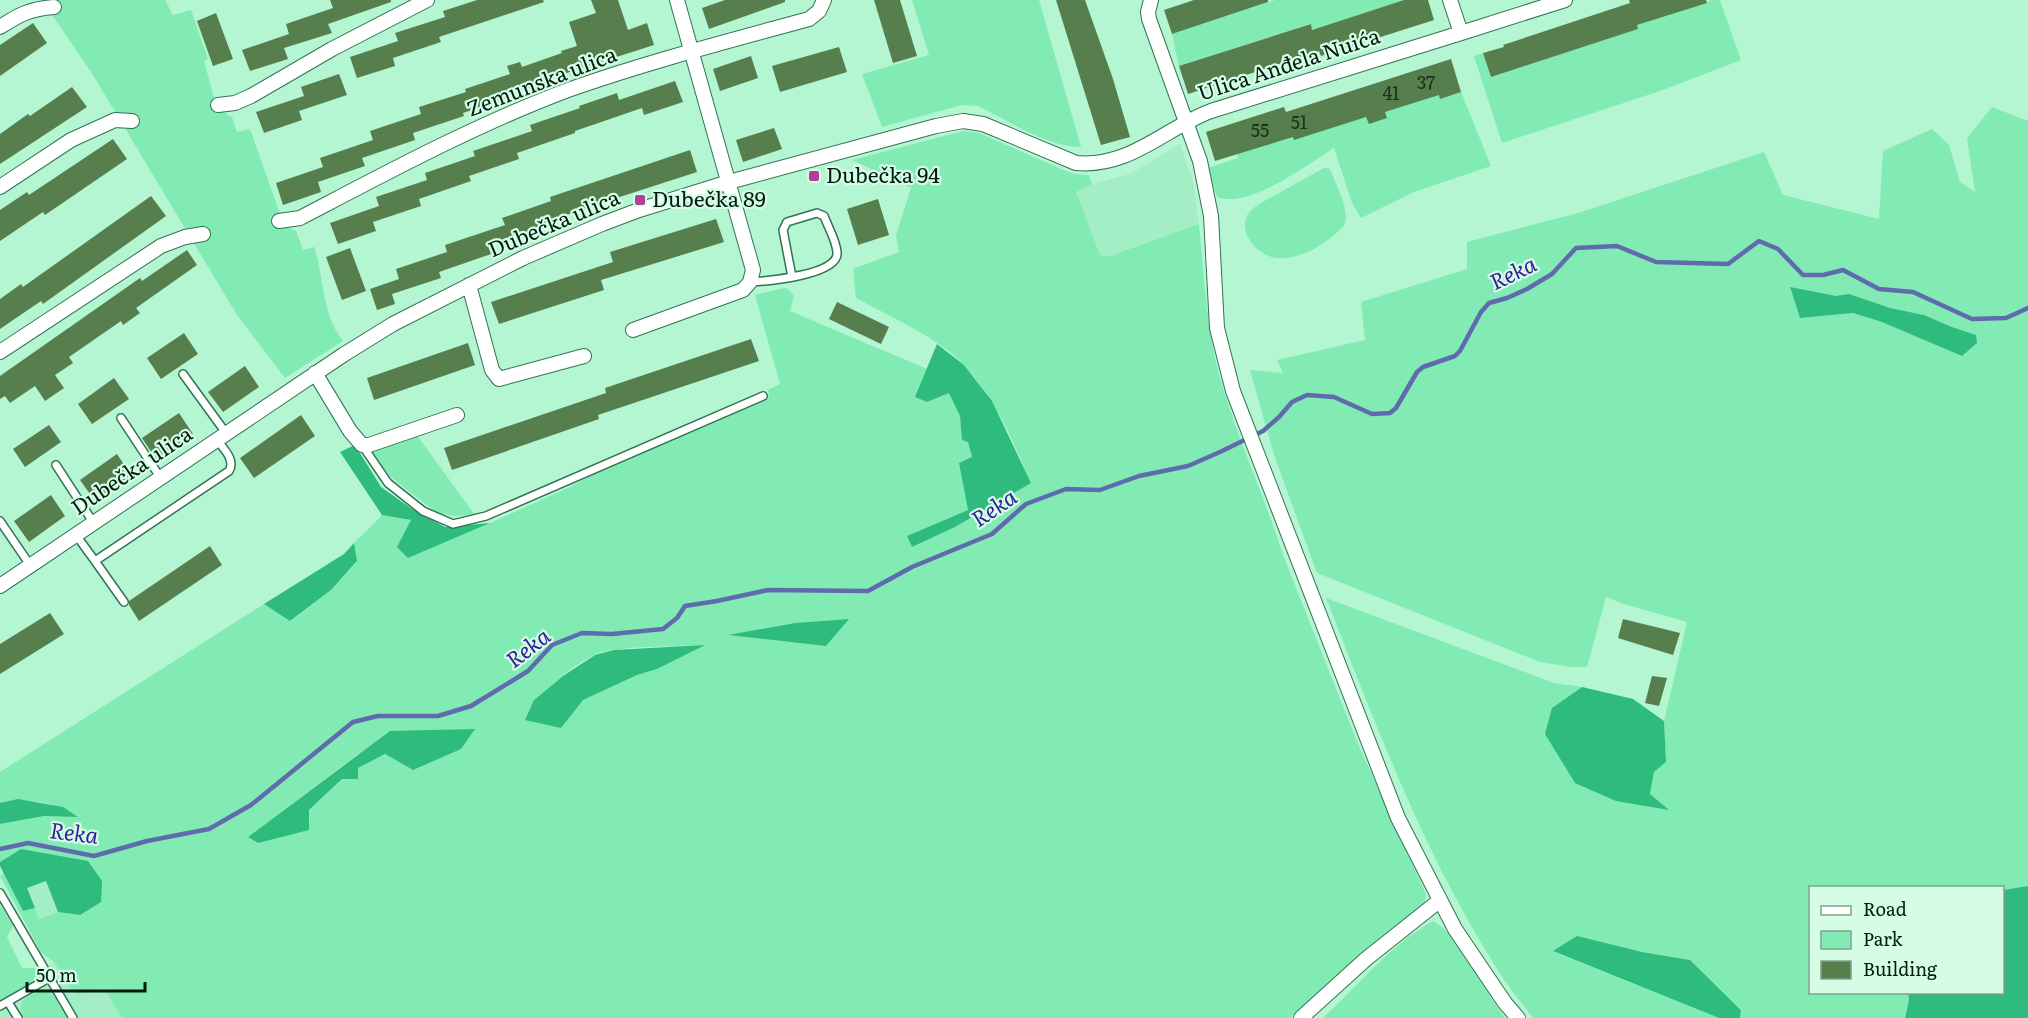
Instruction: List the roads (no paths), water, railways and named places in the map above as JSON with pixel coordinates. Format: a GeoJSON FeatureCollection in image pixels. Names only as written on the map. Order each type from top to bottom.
{"type":"FeatureCollection","features":[{"type":"Feature","properties":{"kind":"street"},"geometry":{"type":"LineString","coordinates":[[218,105],[250,96],[332,49],[427,0]]}},
{"type":"Feature","properties":{"kind":"street"},"geometry":{"type":"LineString","coordinates":[[633,330],[743,290],[750,282],[753,270],[677,0]]}},
{"type":"Feature","properties":{"kind":"street","name":"Zemunska ulica"},"geometry":{"type":"LineString","coordinates":[[279,221],[300,218],[451,139],[558,95],[691,51],[809,19],[819,11],[824,0]]}},
{"type":"Feature","properties":{"kind":"street","name":"Ulica Anđela Nuića"},"geometry":{"type":"LineString","coordinates":[[1152,0],[1148,12],[1149,20],[1185,122],[1211,111],[1565,0]]}},
{"type":"Feature","properties":{"kind":"street"},"geometry":{"type":"LineString","coordinates":[[1450,0],[1461,33]]}},
{"type":"Feature","properties":{"kind":"street"},"geometry":{"type":"LineString","coordinates":[[0,27],[20,14],[54,7]]}},
{"type":"Feature","properties":{"kind":"street"},"geometry":{"type":"LineString","coordinates":[[0,187],[71,140],[115,120],[132,121]]}},
{"type":"Feature","properties":{"kind":"street","name":"Dubečka ulica"},"geometry":{"type":"LineString","coordinates":[[0,586],[315,373],[393,324],[523,258],[602,224],[729,182],[936,126],[963,121],[983,124],[1064,159],[1091,164],[1107,161],[1147,146],[1185,122]]}},
{"type":"Feature","properties":{"kind":"street"},"geometry":{"type":"LineString","coordinates":[[1185,122],[1200,161],[1211,216],[1216,328],[1233,391],[1398,818],[1455,929],[1505,1004],[1518,1018]]}},
{"type":"Feature","properties":{"kind":"street"},"geometry":{"type":"LineString","coordinates":[[0,352],[161,246],[185,237],[203,234]]}},
{"type":"Feature","properties":{"kind":"street"},"geometry":{"type":"LineString","coordinates":[[469,285],[492,370],[499,380],[584,356]]}},
{"type":"Feature","properties":{"kind":"street"},"geometry":{"type":"LineString","coordinates":[[315,373],[350,432],[362,445],[369,445],[457,415]]}},
{"type":"Feature","properties":{"kind":"street"},"geometry":{"type":"LineString","coordinates":[[1301,1018],[1366,959],[1439,901]]}},
{"type":"Feature","properties":{"kind":"lane"},"geometry":{"type":"LineString","coordinates":[[750,282],[792,277],[829,266],[836,260],[838,252],[824,216],[817,213],[787,222],[783,230],[792,277]]}},
{"type":"Feature","properties":{"kind":"lane"},"geometry":{"type":"LineString","coordinates":[[94,561],[232,467],[221,436],[183,374]]}},
{"type":"Feature","properties":{"kind":"lane"},"geometry":{"type":"LineString","coordinates":[[362,445],[388,483],[423,511],[453,524],[486,516],[763,396]]}},
{"type":"Feature","properties":{"kind":"lane"},"geometry":{"type":"LineString","coordinates":[[121,418],[160,477]]}},
{"type":"Feature","properties":{"kind":"lane"},"geometry":{"type":"LineString","coordinates":[[56,465],[93,522]]}},
{"type":"Feature","properties":{"kind":"lane"},"geometry":{"type":"LineString","coordinates":[[0,521],[30,565]]}},
{"type":"Feature","properties":{"kind":"lane"},"geometry":{"type":"LineString","coordinates":[[76,535],[124,602]]}},
{"type":"Feature","properties":{"kind":"lane"},"geometry":{"type":"LineString","coordinates":[[0,893],[73,1018]]}},
{"type":"Feature","properties":{"kind":"lane"},"geometry":{"type":"LineString","coordinates":[[0,1006],[49,978]]}},
{"type":"Feature","properties":{"kind":"lane"},"geometry":{"type":"LineString","coordinates":[[8,1002],[18,1018]]}},
{"type":"Feature","properties":{"kind":"waterway","name":"Reka"},"geometry":{"type":"LineString","coordinates":[[0,849],[28,843],[94,856],[147,841],[209,829],[251,805],[353,722],[378,716],[438,716],[471,706],[528,671],[552,645],[582,633],[612,634],[663,629],[677,618],[685,606],[768,590],[868,591],[912,567],[992,534],[1026,504],[1066,489],[1100,490],[1139,476],[1188,466],[1220,452],[1263,431],[1292,402],[1307,395],[1334,397],[1372,414],[1390,413],[1396,408],[1417,372],[1423,367],[1455,356],[1460,351],[1481,312],[1489,303],[1527,289],[1552,274],[1576,248],[1617,246],[1656,262],[1728,264],[1759,241],[1778,249],[1803,275],[1823,275],[1843,270],[1879,289],[1913,292],[1972,319],[2006,318],[2028,308]]}},
{"type":"Feature","properties":{"kind":"place","name":"Dubečka 94"},"geometry":{"type":"Point","coordinates":[814,176]}},
{"type":"Feature","properties":{"kind":"place","name":"Dubečka 89"},"geometry":{"type":"Point","coordinates":[640,200]}}]}
